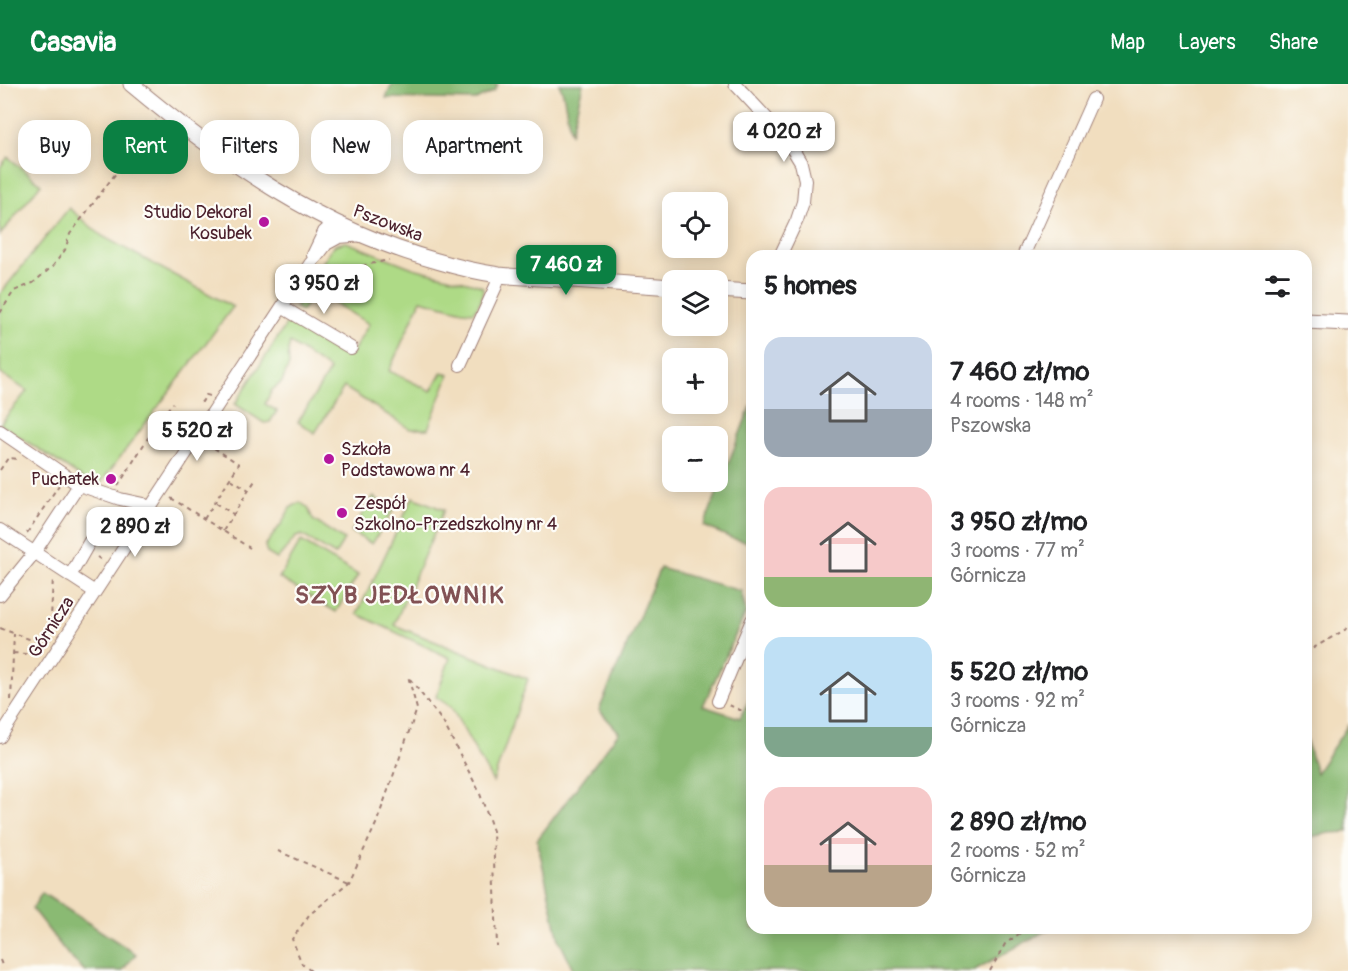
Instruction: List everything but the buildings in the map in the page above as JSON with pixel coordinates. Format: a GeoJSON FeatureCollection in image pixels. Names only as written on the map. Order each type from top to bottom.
{"type":"FeatureCollection","features":[{"type":"Feature","properties":{"kind":"main road","name":"Pszowska"},"geometry":{"type":"LineString","coordinates":[[132,84],[223,157],[263,182],[312,211],[364,236],[408,253],[499,275],[662,286]]}},
{"type":"Feature","properties":{"kind":"main road"},"geometry":{"type":"LineString","coordinates":[[728,291],[746,292]]}},
{"type":"Feature","properties":{"kind":"main road"},"geometry":{"type":"LineString","coordinates":[[1312,321],[1348,323]]}},
{"type":"Feature","properties":{"kind":"street"},"geometry":{"type":"LineString","coordinates":[[735,84],[787,140],[801,163],[805,180],[803,202],[783,250]]}},
{"type":"Feature","properties":{"kind":"street"},"geometry":{"type":"LineString","coordinates":[[1026,250],[1093,99]]}},
{"type":"Feature","properties":{"kind":"street"},"geometry":{"type":"LineString","coordinates":[[312,211],[320,225],[324,240],[364,236]]}},
{"type":"Feature","properties":{"kind":"street","name":"Górnicza"},"geometry":{"type":"LineString","coordinates":[[0,737],[282,307],[311,270],[324,240],[332,236],[335,222]]}},
{"type":"Feature","properties":{"kind":"street"},"geometry":{"type":"LineString","coordinates":[[460,365],[499,275]]}},
{"type":"Feature","properties":{"kind":"street"},"geometry":{"type":"LineString","coordinates":[[282,307],[351,348]]}},
{"type":"Feature","properties":{"kind":"street"},"geometry":{"type":"LineString","coordinates":[[0,431],[79,485],[143,504],[149,508]]}},
{"type":"Feature","properties":{"kind":"street"},"geometry":{"type":"LineString","coordinates":[[0,596],[34,553],[79,485]]}},
{"type":"Feature","properties":{"kind":"street"},"geometry":{"type":"LineString","coordinates":[[0,530],[95,592]]}},
{"type":"Feature","properties":{"kind":"street"},"geometry":{"type":"LineString","coordinates":[[70,576],[90,541]]}},
{"type":"Feature","properties":{"kind":"street"},"geometry":{"type":"LineString","coordinates":[[718,701],[746,634]]}},
{"type":"Feature","properties":{"kind":"path"},"geometry":{"type":"LineString","coordinates":[[0,313],[14,291],[33,283],[53,266],[64,250],[70,234],[163,110]]}},
{"type":"Feature","properties":{"kind":"path"},"geometry":{"type":"LineString","coordinates":[[311,270],[394,259]]}},
{"type":"Feature","properties":{"kind":"path"},"geometry":{"type":"LineString","coordinates":[[201,402],[207,395],[212,399]]}},
{"type":"Feature","properties":{"kind":"path"},"geometry":{"type":"LineString","coordinates":[[113,496],[124,474],[173,403]]}},
{"type":"Feature","properties":{"kind":"path"},"geometry":{"type":"LineString","coordinates":[[204,519],[239,464],[206,443]]}},
{"type":"Feature","properties":{"kind":"path"},"geometry":{"type":"LineString","coordinates":[[0,470],[5,459],[8,458],[46,462]]}},
{"type":"Feature","properties":{"kind":"path"},"geometry":{"type":"LineString","coordinates":[[20,543],[65,476]]}},
{"type":"Feature","properties":{"kind":"path"},"geometry":{"type":"LineString","coordinates":[[230,479],[249,490]]}},
{"type":"Feature","properties":{"kind":"path"},"geometry":{"type":"LineString","coordinates":[[223,531],[256,479]]}},
{"type":"Feature","properties":{"kind":"path"},"geometry":{"type":"LineString","coordinates":[[49,489],[54,492]]}},
{"type":"Feature","properties":{"kind":"path"},"geometry":{"type":"LineString","coordinates":[[173,494],[171,499],[250,548]]}},
{"type":"Feature","properties":{"kind":"path"},"geometry":{"type":"LineString","coordinates":[[215,503],[233,514]]}},
{"type":"Feature","properties":{"kind":"path"},"geometry":{"type":"LineString","coordinates":[[31,518],[35,520]]}},
{"type":"Feature","properties":{"kind":"path"},"geometry":{"type":"LineString","coordinates":[[0,628],[29,639],[52,641],[53,571]]}},
{"type":"Feature","properties":{"kind":"path"},"geometry":{"type":"LineString","coordinates":[[1312,649],[1348,628]]}},
{"type":"Feature","properties":{"kind":"path"},"geometry":{"type":"LineString","coordinates":[[14,634],[11,700],[15,702]]}},
{"type":"Feature","properties":{"kind":"path"},"geometry":{"type":"LineString","coordinates":[[13,653],[45,656]]}},
{"type":"Feature","properties":{"kind":"path"},"geometry":{"type":"LineString","coordinates":[[311,971],[302,964],[292,939],[309,915],[349,882],[376,824],[417,709],[408,676],[443,722],[479,791],[493,831],[497,946]]}},
{"type":"Feature","properties":{"kind":"path"},"geometry":{"type":"LineString","coordinates":[[12,682],[19,683]]}},
{"type":"Feature","properties":{"kind":"path"},"geometry":{"type":"LineString","coordinates":[[718,701],[740,710],[746,710]]}},
{"type":"Feature","properties":{"kind":"path"},"geometry":{"type":"LineString","coordinates":[[278,851],[349,882]]}},
{"type":"Feature","properties":{"kind":"path"},"geometry":{"type":"LineString","coordinates":[[990,971],[1005,944],[1019,934]]}},
{"type":"Feature","properties":{"kind":"path"},"geometry":{"type":"LineString","coordinates":[[0,960],[3,968]]}},
{"type":"Feature","properties":{"kind":"green space"},"geometry":{"type":"Polygon","coordinates":[[[392,84],[498,84],[494,91],[476,100],[386,98],[392,84]]]}},
{"type":"Feature","properties":{"kind":"green space"},"geometry":{"type":"Polygon","coordinates":[[[559,84],[583,84],[571,134],[563,93],[559,84]]]}},
{"type":"Feature","properties":{"kind":"green space"},"geometry":{"type":"Polygon","coordinates":[[[8,157],[18,165],[18,174],[29,174],[41,184],[0,235],[0,167],[8,157]]]}},
{"type":"Feature","properties":{"kind":"green space"},"geometry":{"type":"Polygon","coordinates":[[[69,208],[102,236],[233,307],[100,484],[87,481],[0,424],[27,391],[0,373],[0,294],[69,208]]]}},
{"type":"Feature","properties":{"kind":"green space"},"geometry":{"type":"Polygon","coordinates":[[[346,242],[413,268],[483,287],[481,301],[473,312],[421,300],[389,371],[431,391],[442,372],[449,375],[428,429],[410,429],[344,387],[315,433],[298,422],[330,370],[290,343],[289,365],[282,382],[272,390],[265,404],[277,411],[270,422],[264,423],[235,404],[291,317],[352,353],[369,324],[315,291],[302,311],[295,307],[331,249],[335,245],[346,242]]]}},
{"type":"Feature","properties":{"kind":"green space"},"geometry":{"type":"Polygon","coordinates":[[[746,418],[746,542],[704,526],[717,492],[728,492],[728,464],[746,418]]]}},
{"type":"Feature","properties":{"kind":"green space"},"geometry":{"type":"Polygon","coordinates":[[[373,497],[394,509],[372,544],[351,532],[373,497]]]}},
{"type":"Feature","properties":{"kind":"green space"},"geometry":{"type":"Polygon","coordinates":[[[413,497],[444,510],[394,625],[528,679],[493,782],[451,707],[436,697],[450,658],[357,614],[413,497]]]}},
{"type":"Feature","properties":{"kind":"green space"},"geometry":{"type":"Polygon","coordinates":[[[300,502],[308,508],[313,520],[344,540],[335,555],[302,535],[296,537],[277,559],[267,553],[265,546],[290,508],[300,502]]]}},
{"type":"Feature","properties":{"kind":"green space"},"geometry":{"type":"Polygon","coordinates":[[[301,541],[358,575],[336,612],[279,578],[301,541]]]}},
{"type":"Feature","properties":{"kind":"green space"},"geometry":{"type":"Polygon","coordinates":[[[660,568],[741,591],[746,612],[703,706],[740,718],[746,705],[746,934],[1040,934],[973,971],[574,971],[559,940],[537,840],[619,732],[599,710],[660,568]]]}},
{"type":"Feature","properties":{"kind":"green space"},"geometry":{"type":"Polygon","coordinates":[[[1348,725],[1348,832],[1312,837],[1312,760],[1316,773],[1348,725]]]}},
{"type":"Feature","properties":{"kind":"green space"},"geometry":{"type":"Polygon","coordinates":[[[42,893],[136,954],[122,971],[85,971],[69,956],[32,909],[42,893]]]}},
{"type":"Feature","properties":{"kind":"place","name":"Studio Dekoral Kosubek"},"geometry":{"type":"Point","coordinates":[264,222]}},
{"type":"Feature","properties":{"kind":"place","name":"Szkoła Podstawowa nr 4"},"geometry":{"type":"Point","coordinates":[329,459]}},
{"type":"Feature","properties":{"kind":"place","name":"Puchatek"},"geometry":{"type":"Point","coordinates":[111,479]}},
{"type":"Feature","properties":{"kind":"place","name":"Zespół Szkolno-Przedszkolny nr 4"},"geometry":{"type":"Point","coordinates":[342,513]}},
{"type":"Feature","properties":{"kind":"district","name":"SZYB JEDŁOWNIK"},"geometry":{"type":"Point","coordinates":[400,595]}}]}
